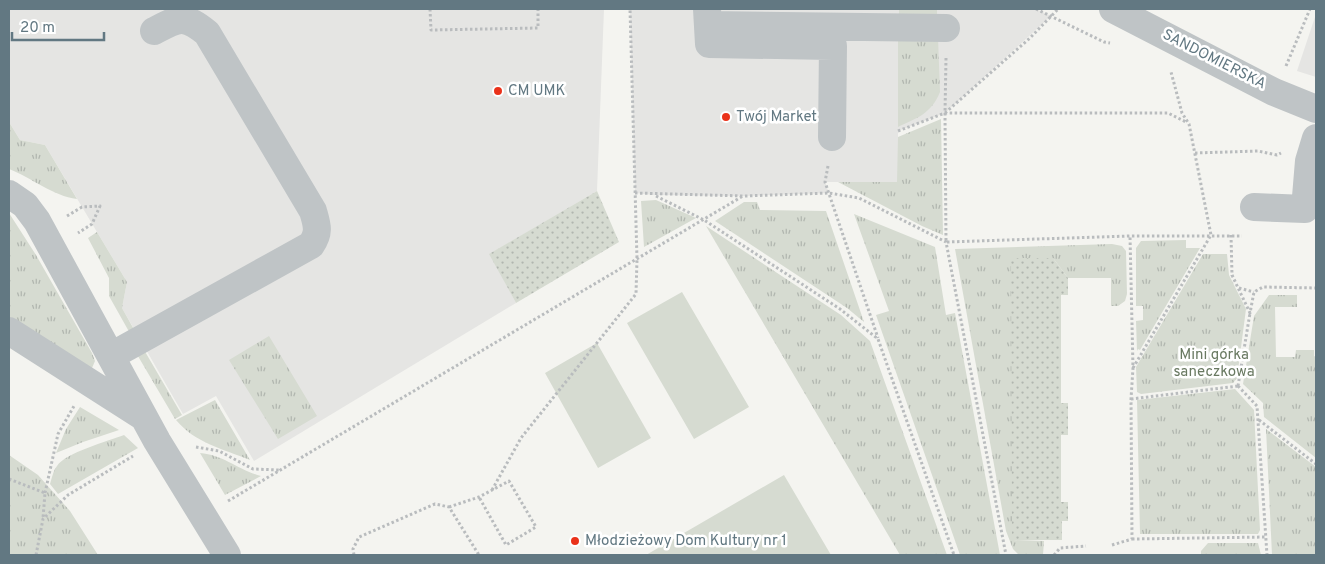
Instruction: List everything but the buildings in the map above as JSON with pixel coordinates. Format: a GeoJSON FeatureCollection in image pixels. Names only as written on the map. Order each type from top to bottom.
{"type":"FeatureCollection","features":[{"type":"Feature","properties":{"kind":"street","name":"SANDOMIERSKA"},"geometry":{"type":"LineString","coordinates":[[1113,9],[1274,92],[1316,109]]}},
{"type":"Feature","properties":{"kind":"street"},"geometry":{"type":"LineString","coordinates":[[832,137],[833,46],[709,44],[708,17],[946,28]]}},
{"type":"Feature","properties":{"kind":"street"},"geometry":{"type":"LineString","coordinates":[[111,356],[311,245],[317,236],[317,224],[313,210],[207,33],[193,22],[183,19],[154,31]]}},
{"type":"Feature","properties":{"kind":"street"},"geometry":{"type":"LineString","coordinates":[[1254,207],[1305,210],[1309,161],[1316,138]]}},
{"type":"Feature","properties":{"kind":"street"},"geometry":{"type":"LineString","coordinates":[[9,194],[25,205],[37,221],[157,442],[227,555]]}},
{"type":"Feature","properties":{"kind":"street"},"geometry":{"type":"LineString","coordinates":[[9,331],[145,418]]}},
{"type":"Feature","properties":{"kind":"path"},"geometry":{"type":"LineString","coordinates":[[430,9],[431,30],[538,28],[538,9]]}},
{"type":"Feature","properties":{"kind":"path"},"geometry":{"type":"LineString","coordinates":[[492,490],[520,438],[636,294],[637,259],[630,9]]}},
{"type":"Feature","properties":{"kind":"path"},"geometry":{"type":"LineString","coordinates":[[898,132],[945,113],[1030,38],[1058,9]]}},
{"type":"Feature","properties":{"kind":"path"},"geometry":{"type":"LineString","coordinates":[[1274,92],[1310,9]]}},
{"type":"Feature","properties":{"kind":"path"},"geometry":{"type":"LineString","coordinates":[[946,28],[946,242],[1006,555]]}},
{"type":"Feature","properties":{"kind":"path"},"geometry":{"type":"LineString","coordinates":[[1133,368],[1211,235],[1189,124],[1182,113],[1169,67]]}},
{"type":"Feature","properties":{"kind":"path"},"geometry":{"type":"LineString","coordinates":[[945,113],[1168,113],[1189,124]]}},
{"type":"Feature","properties":{"kind":"path"},"geometry":{"type":"LineString","coordinates":[[1194,153],[1258,151],[1277,155],[1288,150]]}},
{"type":"Feature","properties":{"kind":"path"},"geometry":{"type":"LineString","coordinates":[[635,194],[744,196],[829,194],[859,198],[946,242],[1211,235]]}},
{"type":"Feature","properties":{"kind":"path"},"geometry":{"type":"LineString","coordinates":[[654,194],[704,220],[840,309],[878,339]]}},
{"type":"Feature","properties":{"kind":"path"},"geometry":{"type":"LineString","coordinates":[[829,194],[954,555]]}},
{"type":"Feature","properties":{"kind":"path"},"geometry":{"type":"LineString","coordinates":[[223,504],[744,196]]}},
{"type":"Feature","properties":{"kind":"path"},"geometry":{"type":"LineString","coordinates":[[67,216],[82,207],[100,206],[92,224],[78,234]]}},
{"type":"Feature","properties":{"kind":"path"},"geometry":{"type":"LineString","coordinates":[[1231,235],[1232,275],[1250,313]]}},
{"type":"Feature","properties":{"kind":"path"},"geometry":{"type":"LineString","coordinates":[[1130,236],[1133,368],[1131,399],[1132,539]]}},
{"type":"Feature","properties":{"kind":"path"},"geometry":{"type":"LineString","coordinates":[[1238,288],[1254,292],[1263,287],[1316,288]]}},
{"type":"Feature","properties":{"kind":"path"},"geometry":{"type":"LineString","coordinates":[[1238,386],[1254,292]]}},
{"type":"Feature","properties":{"kind":"path"},"geometry":{"type":"LineString","coordinates":[[1131,399],[1238,386]]}},
{"type":"Feature","properties":{"kind":"path"},"geometry":{"type":"LineString","coordinates":[[1238,386],[1257,406],[1267,555]]}},
{"type":"Feature","properties":{"kind":"path"},"geometry":{"type":"LineString","coordinates":[[36,555],[43,520],[45,493],[58,434],[74,406]]}},
{"type":"Feature","properties":{"kind":"path"},"geometry":{"type":"LineString","coordinates":[[1258,419],[1316,464]]}},
{"type":"Feature","properties":{"kind":"path"},"geometry":{"type":"LineString","coordinates":[[43,520],[68,495],[157,442]]}},
{"type":"Feature","properties":{"kind":"path"},"geometry":{"type":"LineString","coordinates":[[188,445],[219,451],[253,469],[281,470]]}},
{"type":"Feature","properties":{"kind":"path"},"geometry":{"type":"LineString","coordinates":[[9,479],[45,493]]}},
{"type":"Feature","properties":{"kind":"path"},"geometry":{"type":"LineString","coordinates":[[354,555],[353,549],[358,536],[435,504],[449,507],[479,497],[509,481],[536,527],[506,545],[479,497]]}},
{"type":"Feature","properties":{"kind":"path"},"geometry":{"type":"LineString","coordinates":[[449,507],[479,555]]}},
{"type":"Feature","properties":{"kind":"path"},"geometry":{"type":"LineString","coordinates":[[1112,545],[1132,539],[1266,537]]}},
{"type":"Feature","properties":{"kind":"path"},"geometry":{"type":"LineString","coordinates":[[1054,555],[1060,548],[1086,546]]}},
{"type":"Feature","properties":{"kind":"shaded area"},"geometry":{"type":"Polygon","coordinates":[[[9,9],[604,9],[597,191],[490,254],[516,303],[254,461],[216,396],[183,414],[122,308],[127,282],[45,145],[20,140],[9,122],[9,9]]]}},
{"type":"Feature","properties":{"kind":"shaded area"},"geometry":{"type":"Polygon","coordinates":[[[630,9],[1036,9],[1051,16],[945,113],[898,131],[898,182],[825,182],[829,193],[744,196],[654,195],[635,193],[630,9]]]}},
{"type":"Feature","properties":{"kind":"shaded area"},"geometry":{"type":"Polygon","coordinates":[[[1316,14],[1316,77],[1297,71],[1316,14]]]}},
{"type":"Feature","properties":{"kind":"green space"},"geometry":{"type":"Polygon","coordinates":[[[899,9],[937,9],[937,22],[899,22],[899,9]]]}},
{"type":"Feature","properties":{"kind":"green space"},"geometry":{"type":"Polygon","coordinates":[[[898,37],[938,37],[940,92],[928,110],[917,118],[898,127],[898,37]]]}},
{"type":"Feature","properties":{"kind":"green space"},"geometry":{"type":"Polygon","coordinates":[[[941,119],[943,235],[838,182],[897,182],[898,137],[941,119]]]}},
{"type":"Feature","properties":{"kind":"green space"},"geometry":{"type":"Polygon","coordinates":[[[9,122],[20,140],[45,145],[77,199],[51,191],[9,169],[9,122]]]}},
{"type":"Feature","properties":{"kind":"green space"},"geometry":{"type":"Polygon","coordinates":[[[597,191],[619,242],[516,303],[489,254],[597,191]]]}},
{"type":"Feature","properties":{"kind":"green space"},"geometry":{"type":"Polygon","coordinates":[[[656,200],[696,218],[644,247],[641,201],[656,200]]]}},
{"type":"Feature","properties":{"kind":"green space"},"geometry":{"type":"Polygon","coordinates":[[[744,202],[757,202],[760,210],[826,211],[864,322],[847,308],[715,221],[744,202]]]}},
{"type":"Feature","properties":{"kind":"green space"},"geometry":{"type":"Polygon","coordinates":[[[9,213],[36,255],[92,353],[95,361],[92,368],[84,369],[9,320],[9,213]]]}},
{"type":"Feature","properties":{"kind":"green space"},"geometry":{"type":"Polygon","coordinates":[[[854,214],[935,247],[946,315],[955,313],[1000,555],[960,555],[876,315],[889,311],[854,214]]]}},
{"type":"Feature","properties":{"kind":"green space"},"geometry":{"type":"Polygon","coordinates":[[[706,226],[841,315],[870,341],[947,555],[900,555],[706,226]]]}},
{"type":"Feature","properties":{"kind":"green space"},"geometry":{"type":"Polygon","coordinates":[[[97,232],[127,282],[122,308],[136,333],[132,337],[109,296],[109,278],[88,238],[97,232]]]}},
{"type":"Feature","properties":{"kind":"green space"},"geometry":{"type":"Polygon","coordinates":[[[1186,240],[1186,248],[1200,248],[1140,350],[1138,349],[1137,351],[1136,321],[1143,320],[1143,306],[1136,306],[1136,248],[1141,241],[1186,240]]]}},
{"type":"Feature","properties":{"kind":"green space"},"geometry":{"type":"Polygon","coordinates":[[[1112,244],[1122,246],[1126,251],[1127,294],[1125,301],[1118,306],[1111,306],[1111,278],[1068,278],[1053,258],[1013,540],[1044,541],[1043,555],[1019,555],[1013,549],[1006,531],[955,249],[1112,244]]]}},
{"type":"Feature","properties":{"kind":"green space","name":"Mini górka saneczkowa"},"geometry":{"type":"Polygon","coordinates":[[[1203,254],[1227,254],[1229,275],[1246,309],[1237,378],[1233,383],[1141,394],[1137,392],[1136,367],[1203,254]]]}},
{"type":"Feature","properties":{"kind":"green space"},"geometry":{"type":"Polygon","coordinates":[[[1011,258],[1053,258],[1068,278],[1068,295],[1061,295],[1061,403],[1068,403],[1068,435],[1061,435],[1061,502],[1068,502],[1068,521],[1062,521],[1062,540],[1012,540],[1011,258]]]}},
{"type":"Feature","properties":{"kind":"green space"},"geometry":{"type":"Polygon","coordinates":[[[682,292],[749,407],[694,439],[627,323],[682,292]]]}},
{"type":"Feature","properties":{"kind":"green space"},"geometry":{"type":"Polygon","coordinates":[[[1269,295],[1297,295],[1297,307],[1275,307],[1276,357],[1295,357],[1296,350],[1314,350],[1314,356],[1316,357],[1316,458],[1264,417],[1263,403],[1243,384],[1254,316],[1269,295]]]}},
{"type":"Feature","properties":{"kind":"green space"},"geometry":{"type":"Polygon","coordinates":[[[269,336],[317,416],[278,439],[229,360],[269,336]]]}},
{"type":"Feature","properties":{"kind":"green space"},"geometry":{"type":"Polygon","coordinates":[[[140,343],[182,415],[175,419],[132,346],[140,343]]]}},
{"type":"Feature","properties":{"kind":"green space"},"geometry":{"type":"Polygon","coordinates":[[[597,343],[651,438],[598,468],[545,373],[597,343]]]}},
{"type":"Feature","properties":{"kind":"green space"},"geometry":{"type":"Polygon","coordinates":[[[1235,389],[1254,410],[1260,530],[1258,534],[1140,534],[1137,400],[1235,389]]]}},
{"type":"Feature","properties":{"kind":"green space"},"geometry":{"type":"Polygon","coordinates":[[[215,400],[250,460],[201,440],[176,420],[215,400]]]}},
{"type":"Feature","properties":{"kind":"green space"},"geometry":{"type":"Polygon","coordinates":[[[80,407],[119,430],[56,453],[66,429],[80,407]]]}},
{"type":"Feature","properties":{"kind":"green space"},"geometry":{"type":"Polygon","coordinates":[[[1266,429],[1316,467],[1316,555],[1272,555],[1266,429]]]}},
{"type":"Feature","properties":{"kind":"green space"},"geometry":{"type":"Polygon","coordinates":[[[124,435],[138,448],[58,494],[50,484],[54,470],[62,461],[77,452],[124,435]]]}},
{"type":"Feature","properties":{"kind":"green space"},"geometry":{"type":"Polygon","coordinates":[[[200,453],[209,454],[261,476],[225,495],[200,453]]]}},
{"type":"Feature","properties":{"kind":"green space"},"geometry":{"type":"Polygon","coordinates":[[[9,455],[38,475],[70,511],[98,555],[9,555],[9,455]]]}},
{"type":"Feature","properties":{"kind":"green space"},"geometry":{"type":"Polygon","coordinates":[[[784,475],[831,555],[646,555],[784,475]]]}},
{"type":"Feature","properties":{"kind":"green space"},"geometry":{"type":"Polygon","coordinates":[[[1208,543],[1258,543],[1261,555],[1201,555],[1201,551],[1208,543]]]}},
{"type":"Feature","properties":{"kind":"place","name":"CM UMK"},"geometry":{"type":"Point","coordinates":[498,91]}},
{"type":"Feature","properties":{"kind":"place","name":"Twój Market"},"geometry":{"type":"Point","coordinates":[726,117]}},
{"type":"Feature","properties":{"kind":"place","name":"Młodzieżowy Dom Kultury nr 1"},"geometry":{"type":"Point","coordinates":[575,541]}}]}
